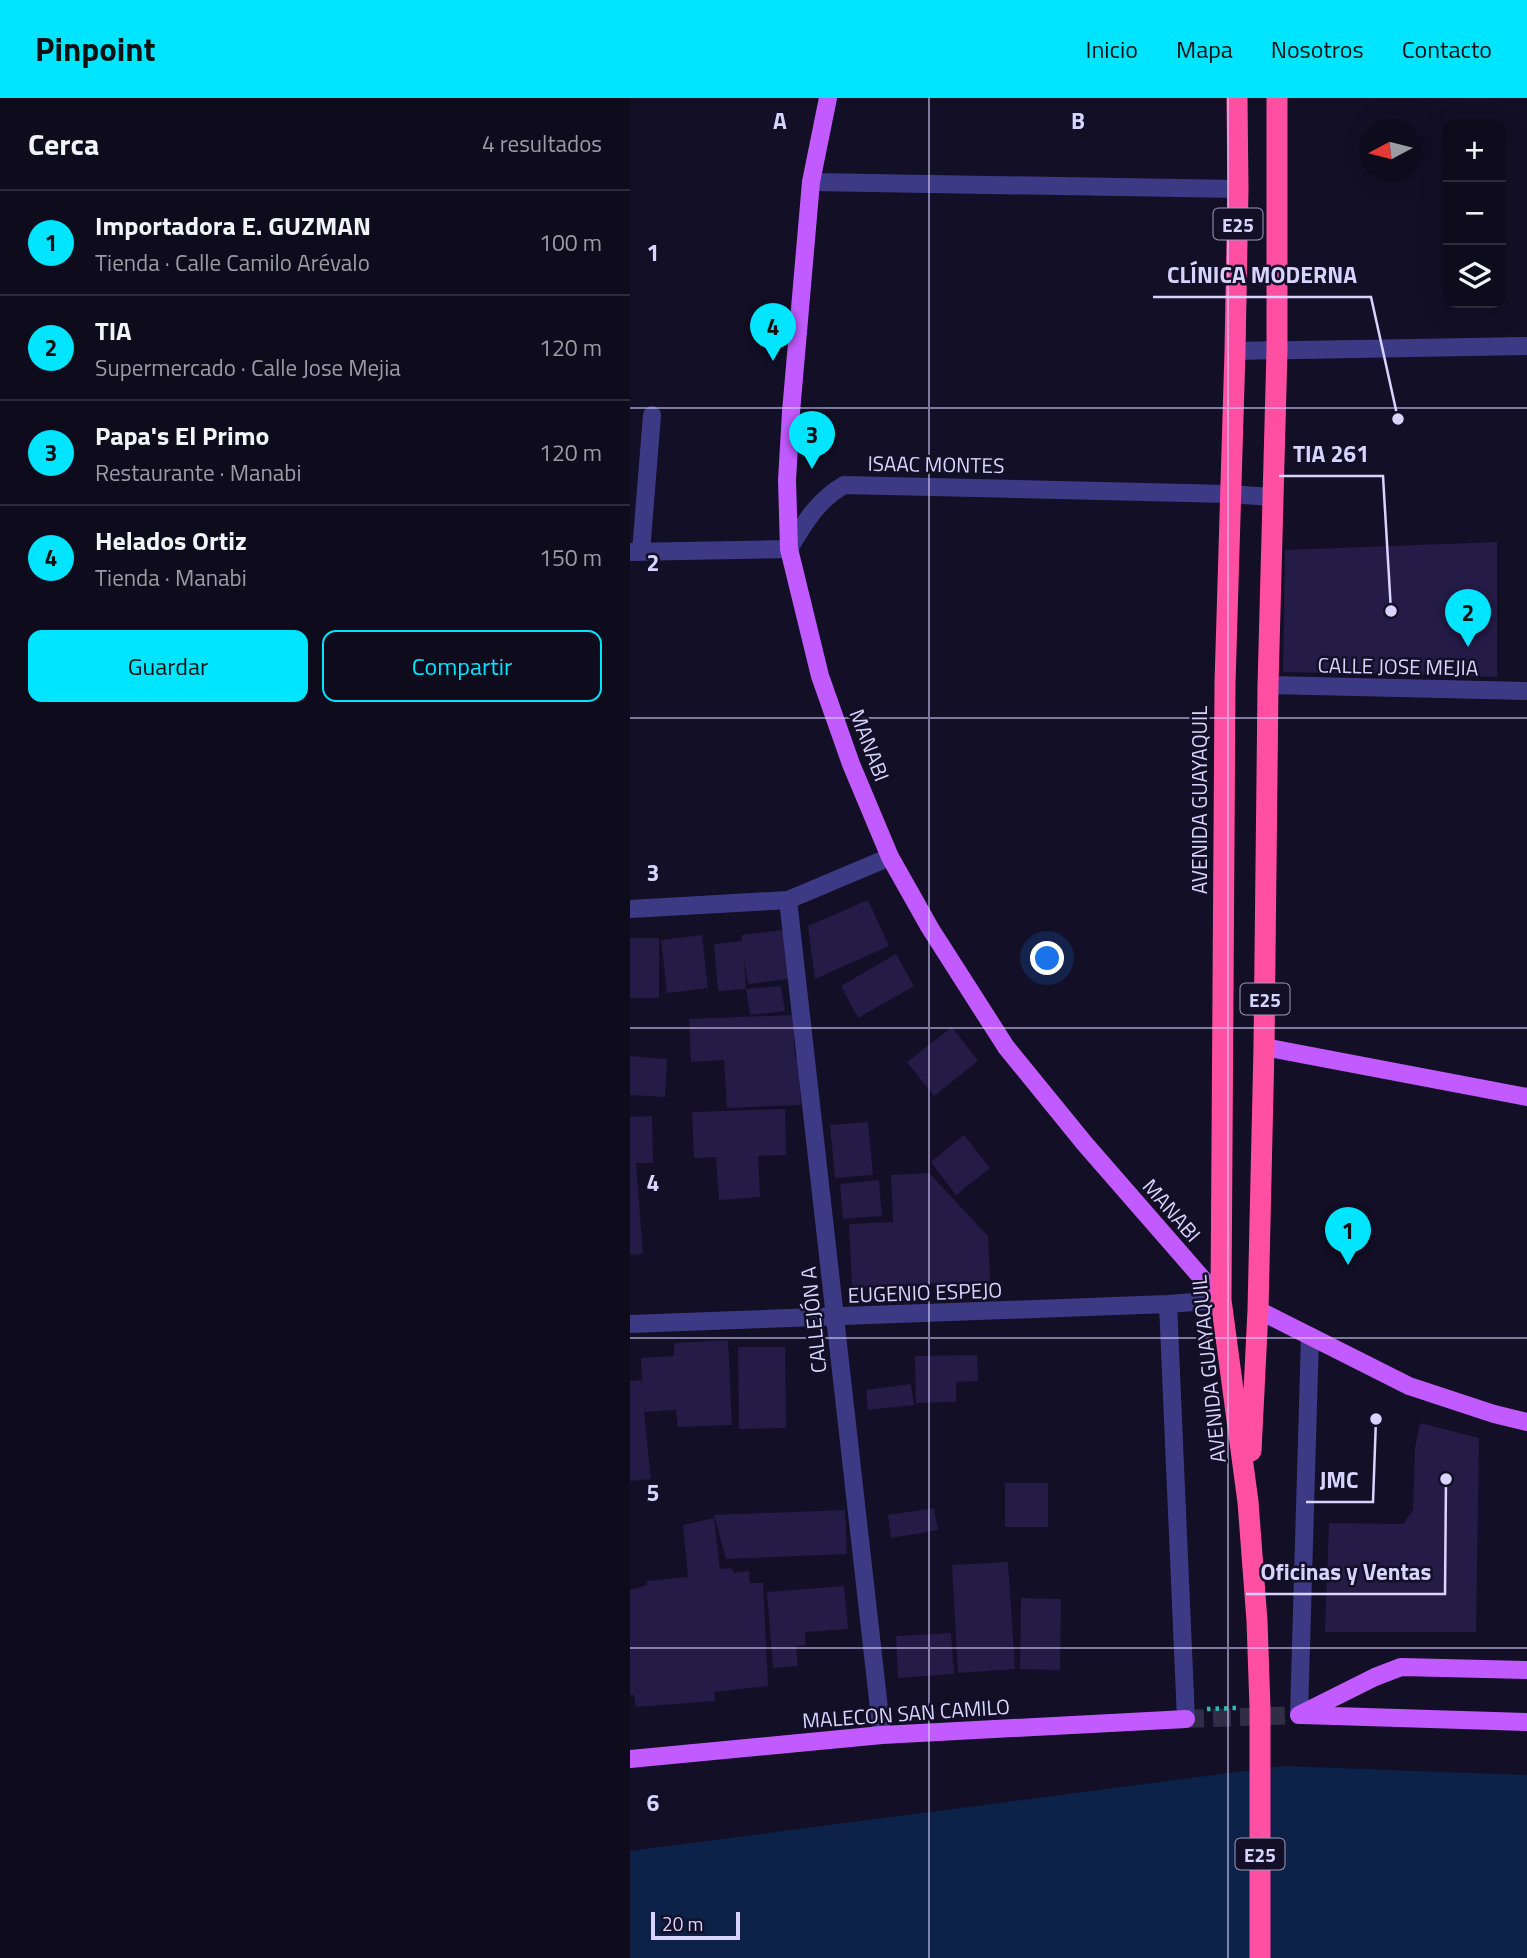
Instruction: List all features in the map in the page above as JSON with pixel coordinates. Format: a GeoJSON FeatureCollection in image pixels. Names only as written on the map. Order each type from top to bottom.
{"type":"FeatureCollection","features":[{"type":"Feature","properties":{"kind":"highway","name":"AVENIDA GUAYAQUIL"},"geometry":{"type":"LineString","coordinates":[[1237,98],[1235,351],[1224,683],[1221,1300],[1248,1502],[1257,1621],[1260,1958]]}},
{"type":"Feature","properties":{"kind":"highway","name":"AVENIDA GUAYAQUIL"},"geometry":{"type":"LineString","coordinates":[[1248,1502],[1258,1310],[1264,1047],[1268,685],[1277,350],[1277,98]]}},
{"type":"Feature","properties":{"kind":"main road","name":"MANABI"},"geometry":{"type":"LineString","coordinates":[[828,98],[811,182],[787,480],[789,549],[820,676],[851,764],[890,858],[930,928],[1006,1047],[1085,1144],[1221,1300]]}},
{"type":"Feature","properties":{"kind":"main road"},"geometry":{"type":"LineString","coordinates":[[1264,1047],[1527,1097]]}},
{"type":"Feature","properties":{"kind":"main road"},"geometry":{"type":"LineString","coordinates":[[1258,1310],[1409,1386],[1527,1422]]}},
{"type":"Feature","properties":{"kind":"main road"},"geometry":{"type":"LineString","coordinates":[[1299,1715],[1401,1667],[1527,1670]]}},
{"type":"Feature","properties":{"kind":"main road"},"geometry":{"type":"LineString","coordinates":[[1299,1715],[1527,1722]]}},
{"type":"Feature","properties":{"kind":"main road","name":"MALECON SAN CAMILO"},"geometry":{"type":"LineString","coordinates":[[630,1759],[882,1735],[1186,1720]]}},
{"type":"Feature","properties":{"kind":"street"},"geometry":{"type":"LineString","coordinates":[[811,182],[1238,190]]}},
{"type":"Feature","properties":{"kind":"street"},"geometry":{"type":"LineString","coordinates":[[1235,351],[1527,346]]}},
{"type":"Feature","properties":{"kind":"street"},"geometry":{"type":"LineString","coordinates":[[652,415],[636,552],[789,549]]}},
{"type":"Feature","properties":{"kind":"street","name":"ISAAC MONTES"},"geometry":{"type":"LineString","coordinates":[[789,549],[805,521],[820,503],[829,493],[844,485],[1273,497]]}},
{"type":"Feature","properties":{"kind":"street","name":"CALLE JOSE MEJIA"},"geometry":{"type":"LineString","coordinates":[[1268,685],[1527,691]]}},
{"type":"Feature","properties":{"kind":"street"},"geometry":{"type":"LineString","coordinates":[[630,909],[788,900],[890,858]]}},
{"type":"Feature","properties":{"kind":"street","name":"CALLEJÓN A"},"geometry":{"type":"LineString","coordinates":[[788,900],[882,1735]]}},
{"type":"Feature","properties":{"kind":"street","name":"EUGENIO ESPEJO"},"geometry":{"type":"LineString","coordinates":[[630,1324],[835,1318],[1221,1300]]}},
{"type":"Feature","properties":{"kind":"street"},"geometry":{"type":"LineString","coordinates":[[1168,1304],[1186,1720]]}},
{"type":"Feature","properties":{"kind":"street"},"geometry":{"type":"LineString","coordinates":[[1299,1715],[1310,1336]]}},
{"type":"Feature","properties":{"kind":"water"},"geometry":{"type":"Polygon","coordinates":[[[1283,1766],[1527,1775],[1527,1958],[630,1958],[630,1851],[1283,1766]]]}},
{"type":"Feature","properties":{"kind":"building"},"geometry":{"type":"Polygon","coordinates":[[[1497,542],[1497,677],[1283,672],[1285,550],[1497,542]]]}},
{"type":"Feature","properties":{"kind":"building"},"geometry":{"type":"Polygon","coordinates":[[[868,900],[889,946],[815,979],[808,926],[868,900]]]}},
{"type":"Feature","properties":{"kind":"building"},"geometry":{"type":"Polygon","coordinates":[[[783,930],[789,979],[748,984],[744,959],[746,989],[718,991],[714,944],[742,941],[742,935],[783,930]]]}},
{"type":"Feature","properties":{"kind":"building"},"geometry":{"type":"Polygon","coordinates":[[[702,935],[708,988],[667,993],[661,940],[702,935]]]}},
{"type":"Feature","properties":{"kind":"building"},"geometry":{"type":"Polygon","coordinates":[[[630,938],[659,938],[659,998],[630,998],[630,938]]]}},
{"type":"Feature","properties":{"kind":"building"},"geometry":{"type":"Polygon","coordinates":[[[896,954],[914,986],[858,1018],[841,986],[896,954]]]}},
{"type":"Feature","properties":{"kind":"building"},"geometry":{"type":"Polygon","coordinates":[[[781,986],[785,1011],[750,1015],[746,989],[781,986]]]}},
{"type":"Feature","properties":{"kind":"building"},"geometry":{"type":"Polygon","coordinates":[[[793,1015],[801,1105],[727,1108],[724,1060],[691,1062],[689,1019],[793,1015]]]}},
{"type":"Feature","properties":{"kind":"building"},"geometry":{"type":"Polygon","coordinates":[[[952,1027],[978,1061],[934,1096],[907,1062],[952,1027]]]}},
{"type":"Feature","properties":{"kind":"building"},"geometry":{"type":"Polygon","coordinates":[[[630,1056],[667,1059],[665,1097],[630,1095],[630,1056]]]}},
{"type":"Feature","properties":{"kind":"building"},"geometry":{"type":"Polygon","coordinates":[[[785,1109],[786,1155],[758,1156],[760,1197],[719,1200],[716,1157],[694,1158],[692,1112],[785,1109]]]}},
{"type":"Feature","properties":{"kind":"building"},"geometry":{"type":"Polygon","coordinates":[[[652,1116],[653,1163],[636,1163],[643,1254],[630,1255],[630,1117],[652,1116]]]}},
{"type":"Feature","properties":{"kind":"building"},"geometry":{"type":"Polygon","coordinates":[[[868,1122],[873,1175],[835,1178],[830,1125],[868,1122]]]}},
{"type":"Feature","properties":{"kind":"building"},"geometry":{"type":"Polygon","coordinates":[[[964,1135],[990,1168],[956,1195],[931,1162],[964,1135]]]}},
{"type":"Feature","properties":{"kind":"building"},"geometry":{"type":"Polygon","coordinates":[[[929,1173],[988,1236],[990,1281],[852,1287],[849,1224],[893,1222],[891,1175],[929,1173]]]}},
{"type":"Feature","properties":{"kind":"building"},"geometry":{"type":"Polygon","coordinates":[[[879,1180],[882,1216],[843,1219],[840,1184],[879,1180]]]}},
{"type":"Feature","properties":{"kind":"building"},"geometry":{"type":"Polygon","coordinates":[[[728,1340],[732,1425],[678,1427],[676,1410],[644,1412],[651,1479],[630,1481],[630,1381],[641,1380],[642,1389],[641,1358],[674,1356],[674,1343],[728,1340]]]}},
{"type":"Feature","properties":{"kind":"building"},"geometry":{"type":"Polygon","coordinates":[[[738,1347],[785,1347],[786,1428],[739,1429],[738,1347]]]}},
{"type":"Feature","properties":{"kind":"building"},"geometry":{"type":"Polygon","coordinates":[[[977,1355],[978,1381],[956,1382],[956,1402],[916,1403],[915,1356],[977,1355]]]}},
{"type":"Feature","properties":{"kind":"building"},"geometry":{"type":"Polygon","coordinates":[[[911,1384],[914,1405],[868,1410],[866,1390],[911,1384]]]}},
{"type":"Feature","properties":{"kind":"building"},"geometry":{"type":"Polygon","coordinates":[[[1420,1423],[1479,1438],[1476,1632],[1325,1632],[1329,1523],[1403,1524],[1413,1510],[1415,1448],[1420,1423]]]}},
{"type":"Feature","properties":{"kind":"building"},"geometry":{"type":"Polygon","coordinates":[[[1005,1483],[1048,1483],[1048,1527],[1005,1527],[1005,1483]]]}},
{"type":"Feature","properties":{"kind":"building"},"geometry":{"type":"Polygon","coordinates":[[[934,1508],[938,1530],[891,1538],[888,1515],[934,1508]]]}},
{"type":"Feature","properties":{"kind":"building"},"geometry":{"type":"Polygon","coordinates":[[[845,1510],[847,1554],[726,1559],[714,1515],[845,1510]]]}},
{"type":"Feature","properties":{"kind":"building"},"geometry":{"type":"Polygon","coordinates":[[[714,1518],[720,1569],[731,1568],[734,1573],[749,1571],[750,1583],[763,1583],[768,1686],[714,1692],[715,1701],[636,1707],[634,1695],[630,1695],[630,1590],[647,1585],[647,1581],[688,1577],[683,1525],[714,1518]]]}},
{"type":"Feature","properties":{"kind":"building"},"geometry":{"type":"Polygon","coordinates":[[[1008,1562],[1015,1669],[958,1673],[952,1565],[1008,1562]]]}},
{"type":"Feature","properties":{"kind":"building"},"geometry":{"type":"Polygon","coordinates":[[[844,1586],[848,1629],[805,1632],[806,1645],[796,1646],[798,1666],[773,1668],[767,1592],[844,1586]]]}},
{"type":"Feature","properties":{"kind":"building"},"geometry":{"type":"Polygon","coordinates":[[[1021,1598],[1061,1599],[1060,1670],[1020,1669],[1021,1598]]]}},
{"type":"Feature","properties":{"kind":"building"},"geometry":{"type":"Polygon","coordinates":[[[951,1633],[954,1674],[898,1678],[896,1636],[951,1633]]]}},
{"type":"Feature","properties":{"kind":"tunnel"},"geometry":{"type":"LineString","coordinates":[[1186,1719],[1299,1715]]}},
{"type":"Feature","properties":{"kind":"place","name":"Helados Ortiz"},"geometry":{"type":"Point","coordinates":[773,361]}},
{"type":"Feature","properties":{"kind":"place","name":"CLÍNICA MODERNA"},"geometry":{"type":"Point","coordinates":[1398,419]}},
{"type":"Feature","properties":{"kind":"place","name":"Papa's El Primo"},"geometry":{"type":"Point","coordinates":[812,469]}},
{"type":"Feature","properties":{"kind":"place","name":"TIA 261"},"geometry":{"type":"Point","coordinates":[1391,611]}},
{"type":"Feature","properties":{"kind":"place","name":"TIA"},"geometry":{"type":"Point","coordinates":[1468,647]}},
{"type":"Feature","properties":{"kind":"place","name":"Importadora E. GUZMAN"},"geometry":{"type":"Point","coordinates":[1348,1265]}},
{"type":"Feature","properties":{"kind":"place","name":"JMC"},"geometry":{"type":"Point","coordinates":[1376,1419]}},
{"type":"Feature","properties":{"kind":"place","name":"Oficinas y Ventas"},"geometry":{"type":"Point","coordinates":[1446,1479]}}]}
